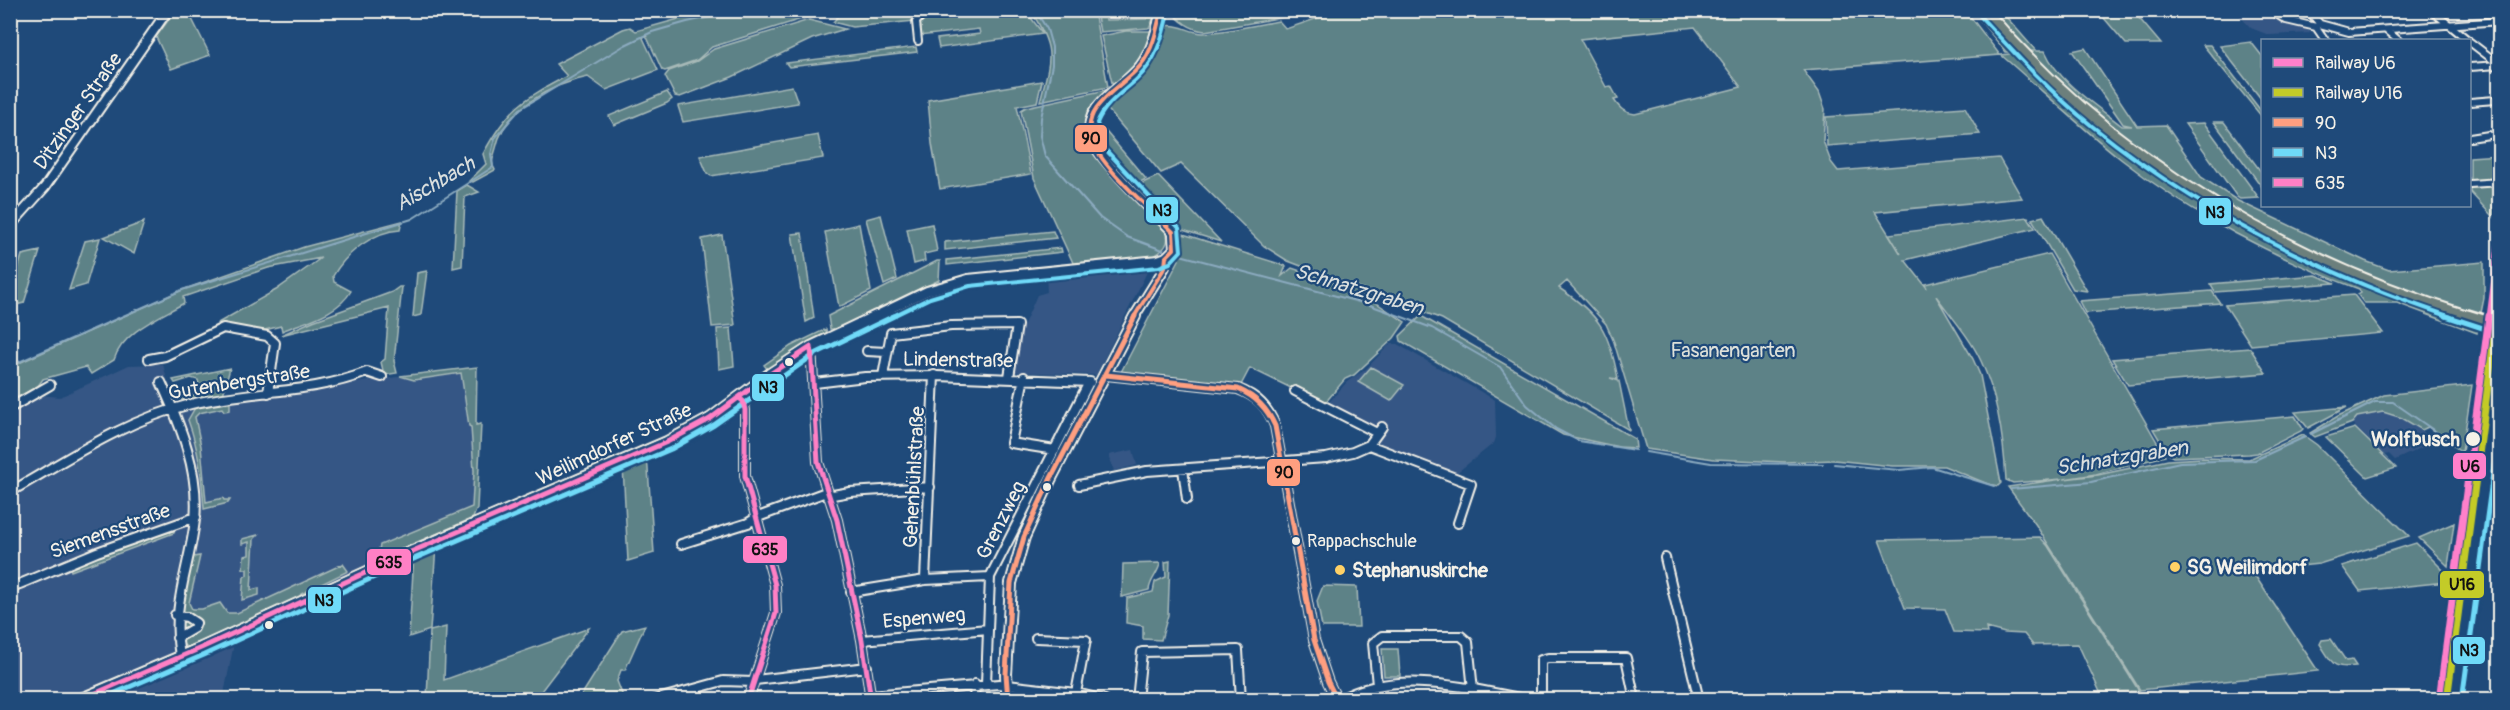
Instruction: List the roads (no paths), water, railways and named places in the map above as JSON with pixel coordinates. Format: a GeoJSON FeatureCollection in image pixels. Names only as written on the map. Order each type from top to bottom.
{"type":"FeatureCollection","features":[{"type":"Feature","properties":{"kind":"main road","name":"Ditzinger Straße"},"geometry":{"type":"LineString","coordinates":[[10,226],[45,187],[168,10]]}},
{"type":"Feature","properties":{"kind":"main road"},"geometry":{"type":"LineString","coordinates":[[1008,699],[1010,604],[1017,559],[1044,493],[1138,309],[1165,267],[1166,257],[1174,249],[1173,232],[1099,153],[1093,141],[1089,121],[1093,109],[1140,67],[1154,41],[1161,10]]}},
{"type":"Feature","properties":{"kind":"main road"},"geometry":{"type":"LineString","coordinates":[[1985,10],[2052,83],[2118,139],[2202,196],[2291,244],[2413,293],[2499,324]]}},
{"type":"Feature","properties":{"kind":"main road","name":"Weilimdorfer Straße"},"geometry":{"type":"LineString","coordinates":[[79,699],[180,657],[403,555],[667,442],[702,424],[811,347],[944,285],[990,276],[1110,265],[1166,257]]}},
{"type":"Feature","properties":{"kind":"main road"},"geometry":{"type":"LineString","coordinates":[[2454,699],[2496,402],[2499,358]]}},
{"type":"Feature","properties":{"kind":"street"},"geometry":{"type":"LineString","coordinates":[[918,41],[916,22],[927,10]]}},
{"type":"Feature","properties":{"kind":"street"},"geometry":{"type":"LineString","coordinates":[[2270,10],[2286,20],[2349,32],[2499,21]]}},
{"type":"Feature","properties":{"kind":"street"},"geometry":{"type":"LineString","coordinates":[[2307,10],[2324,39]]}},
{"type":"Feature","properties":{"kind":"street"},"geometry":{"type":"LineString","coordinates":[[2430,10],[2466,39]]}},
{"type":"Feature","properties":{"kind":"street"},"geometry":{"type":"LineString","coordinates":[[2386,30],[2397,39]]}},
{"type":"Feature","properties":{"kind":"street"},"geometry":{"type":"LineString","coordinates":[[2471,43],[2499,65]]}},
{"type":"Feature","properties":{"kind":"street"},"geometry":{"type":"LineString","coordinates":[[2471,67],[2499,65]]}},
{"type":"Feature","properties":{"kind":"street"},"geometry":{"type":"LineString","coordinates":[[2471,101],[2480,99],[2495,100]]}},
{"type":"Feature","properties":{"kind":"street"},"geometry":{"type":"LineString","coordinates":[[2471,138],[2489,135]]}},
{"type":"Feature","properties":{"kind":"street"},"geometry":{"type":"LineString","coordinates":[[2471,184],[2499,182]]}},
{"type":"Feature","properties":{"kind":"street"},"geometry":{"type":"LineString","coordinates":[[883,376],[891,333],[951,326],[1017,325],[1009,377]]}},
{"type":"Feature","properties":{"kind":"street"},"geometry":{"type":"LineString","coordinates":[[149,359],[165,356],[223,328],[267,336],[275,343],[267,393]]}},
{"type":"Feature","properties":{"kind":"street"},"geometry":{"type":"LineString","coordinates":[[811,347],[815,383],[818,462],[826,494],[837,520],[862,640],[871,697],[975,684],[1007,684],[1105,699]]}},
{"type":"Feature","properties":{"kind":"street"},"geometry":{"type":"LineString","coordinates":[[867,351],[886,352]]}},
{"type":"Feature","properties":{"kind":"street","name":"Gutenbergstraße"},"geometry":{"type":"LineString","coordinates":[[10,492],[130,424],[173,408],[342,382],[367,372],[382,377]]}},
{"type":"Feature","properties":{"kind":"street","name":"Lindenstraße"},"geometry":{"type":"LineString","coordinates":[[815,383],[845,377],[934,375],[1024,377],[1089,382],[1103,379],[1223,387],[1250,393],[1262,401],[1272,417],[1314,640],[1325,674],[1338,699]]}},
{"type":"Feature","properties":{"kind":"street","name":"Gehenbühlstraße"},"geometry":{"type":"LineString","coordinates":[[926,580],[934,375]]}},
{"type":"Feature","properties":{"kind":"street"},"geometry":{"type":"LineString","coordinates":[[1024,377],[1011,443],[1055,450]]}},
{"type":"Feature","properties":{"kind":"street"},"geometry":{"type":"LineString","coordinates":[[161,382],[184,430],[191,462],[196,518]]}},
{"type":"Feature","properties":{"kind":"street","name":"Grenzweg"},"geometry":{"type":"LineString","coordinates":[[986,684],[990,577],[1089,382]]}},
{"type":"Feature","properties":{"kind":"street"},"geometry":{"type":"LineString","coordinates":[[10,408],[50,385]]}},
{"type":"Feature","properties":{"kind":"street"},"geometry":{"type":"LineString","coordinates":[[1079,485],[1147,471],[1339,456],[1370,445],[1380,430],[1295,391]]}},
{"type":"Feature","properties":{"kind":"street"},"geometry":{"type":"LineString","coordinates":[[739,398],[743,401],[745,410],[745,476],[758,517],[777,599],[776,613],[748,699]]}},
{"type":"Feature","properties":{"kind":"street"},"geometry":{"type":"LineString","coordinates":[[1370,445],[1471,484],[1458,523]]}},
{"type":"Feature","properties":{"kind":"street"},"geometry":{"type":"LineString","coordinates":[[2499,465],[2494,469],[2499,476]]}},
{"type":"Feature","properties":{"kind":"street"},"geometry":{"type":"LineString","coordinates":[[1183,469],[1187,499]]}},
{"type":"Feature","properties":{"kind":"street"},"geometry":{"type":"LineString","coordinates":[[681,544],[748,523],[758,517],[826,494],[930,487]]}},
{"type":"Feature","properties":{"kind":"street"},"geometry":{"type":"LineString","coordinates":[[2483,491],[2498,497]]}},
{"type":"Feature","properties":{"kind":"street","name":"Siemensstraße"},"geometry":{"type":"LineString","coordinates":[[180,657],[175,615],[178,591],[196,518]]}},
{"type":"Feature","properties":{"kind":"street","name":"Siemensstraße"},"geometry":{"type":"LineString","coordinates":[[10,588],[97,552],[196,518]]}},
{"type":"Feature","properties":{"kind":"street"},"geometry":{"type":"LineString","coordinates":[[1665,558],[1699,699]]}},
{"type":"Feature","properties":{"kind":"street"},"geometry":{"type":"LineString","coordinates":[[852,592],[926,580],[990,577]]}},
{"type":"Feature","properties":{"kind":"street"},"geometry":{"type":"LineString","coordinates":[[175,615],[187,617],[196,623],[194,628],[177,638]]}},
{"type":"Feature","properties":{"kind":"street","name":"Espenweg"},"geometry":{"type":"LineString","coordinates":[[862,640],[988,629]]}},
{"type":"Feature","properties":{"kind":"street"},"geometry":{"type":"LineString","coordinates":[[1377,685],[1373,644],[1376,638],[1382,636],[1461,636],[1468,642],[1473,690]]}},
{"type":"Feature","properties":{"kind":"street"},"geometry":{"type":"LineString","coordinates":[[1036,638],[1086,640],[1076,693]]}},
{"type":"Feature","properties":{"kind":"street"},"geometry":{"type":"LineString","coordinates":[[1137,699],[1142,652],[1238,650],[1241,699]]}},
{"type":"Feature","properties":{"kind":"street"},"geometry":{"type":"LineString","coordinates":[[1541,699],[1541,660],[1626,658],[1635,699]]}},
{"type":"Feature","properties":{"kind":"street"},"geometry":{"type":"LineString","coordinates":[[654,699],[719,682],[754,681],[867,667]]}},
{"type":"Feature","properties":{"kind":"street"},"geometry":{"type":"LineString","coordinates":[[1338,699],[1348,693],[1377,685],[1411,682],[1531,699]]}},
{"type":"Feature","properties":{"kind":"street"},"geometry":{"type":"LineString","coordinates":[[974,699],[975,684]]}},
{"type":"Feature","properties":{"kind":"waterway","name":"Aischbach"},"geometry":{"type":"LineString","coordinates":[[10,366],[182,290],[412,219],[493,167],[491,154],[495,138],[520,109],[625,45],[652,32],[687,22],[738,11],[764,10]]}},
{"type":"Feature","properties":{"kind":"waterway","name":"Schnatzgraben"},"geometry":{"type":"LineString","coordinates":[[878,10],[903,11],[917,15]]}},
{"type":"Feature","properties":{"kind":"waterway","name":"Schnatzgraben"},"geometry":{"type":"LineString","coordinates":[[926,16],[966,10]]}},
{"type":"Feature","properties":{"kind":"waterway","name":"Schnatzgraben"},"geometry":{"type":"LineString","coordinates":[[1035,10],[1047,29],[1052,47],[1052,65],[1041,118],[1040,136],[1045,156],[1100,218],[1127,237],[1163,250]]}},
{"type":"Feature","properties":{"kind":"waterway","name":"Schnatzgraben"},"geometry":{"type":"LineString","coordinates":[[1180,255],[1367,304],[1432,328],[1500,367],[1527,405],[1556,429],[1579,441],[1635,450]]}},
{"type":"Feature","properties":{"kind":"waterway","name":"Schnatzgraben"},"geometry":{"type":"LineString","coordinates":[[2311,434],[2375,402],[2393,402],[2455,445]]}},
{"type":"Feature","properties":{"kind":"waterway","name":"Schnatzgraben"},"geometry":{"type":"LineString","coordinates":[[2011,489],[2091,482],[2180,462],[2255,460],[2305,437]]}},
{"type":"Feature","properties":{"kind":"waterway","name":"Schnatzgraben"},"geometry":{"type":"LineString","coordinates":[[1646,452],[1711,463],[1823,464]]}},
{"type":"Feature","properties":{"kind":"waterway","name":"Schnatzgraben"},"geometry":{"type":"LineString","coordinates":[[1834,464],[1899,470],[1932,467],[1994,486]]}},
{"type":"Feature","properties":{"kind":"rail line","name":"U6"},"geometry":{"type":"LineString","coordinates":[[2439,700],[2500,232]]}},
{"type":"Feature","properties":{"kind":"rail line","name":"U16"},"geometry":{"type":"LineString","coordinates":[[2447,700],[2500,290]]}},
{"type":"Feature","properties":{"kind":"place","name":"Wolfbusch"},"geometry":{"type":"Point","coordinates":[2473,439]}},
{"type":"Feature","properties":{"kind":"place","name":"Rappachschule"},"geometry":{"type":"Point","coordinates":[1296,541]}},
{"type":"Feature","properties":{"kind":"place","name":"SG Weilimdorf"},"geometry":{"type":"Point","coordinates":[2175,567]}},
{"type":"Feature","properties":{"kind":"place","name":"Stephanuskirche"},"geometry":{"type":"Point","coordinates":[1340,570]}},
{"type":"Feature","properties":{"kind":"park label","name":"Fasanengarten"},"geometry":{"type":"Point","coordinates":[1733,350]}}]}
